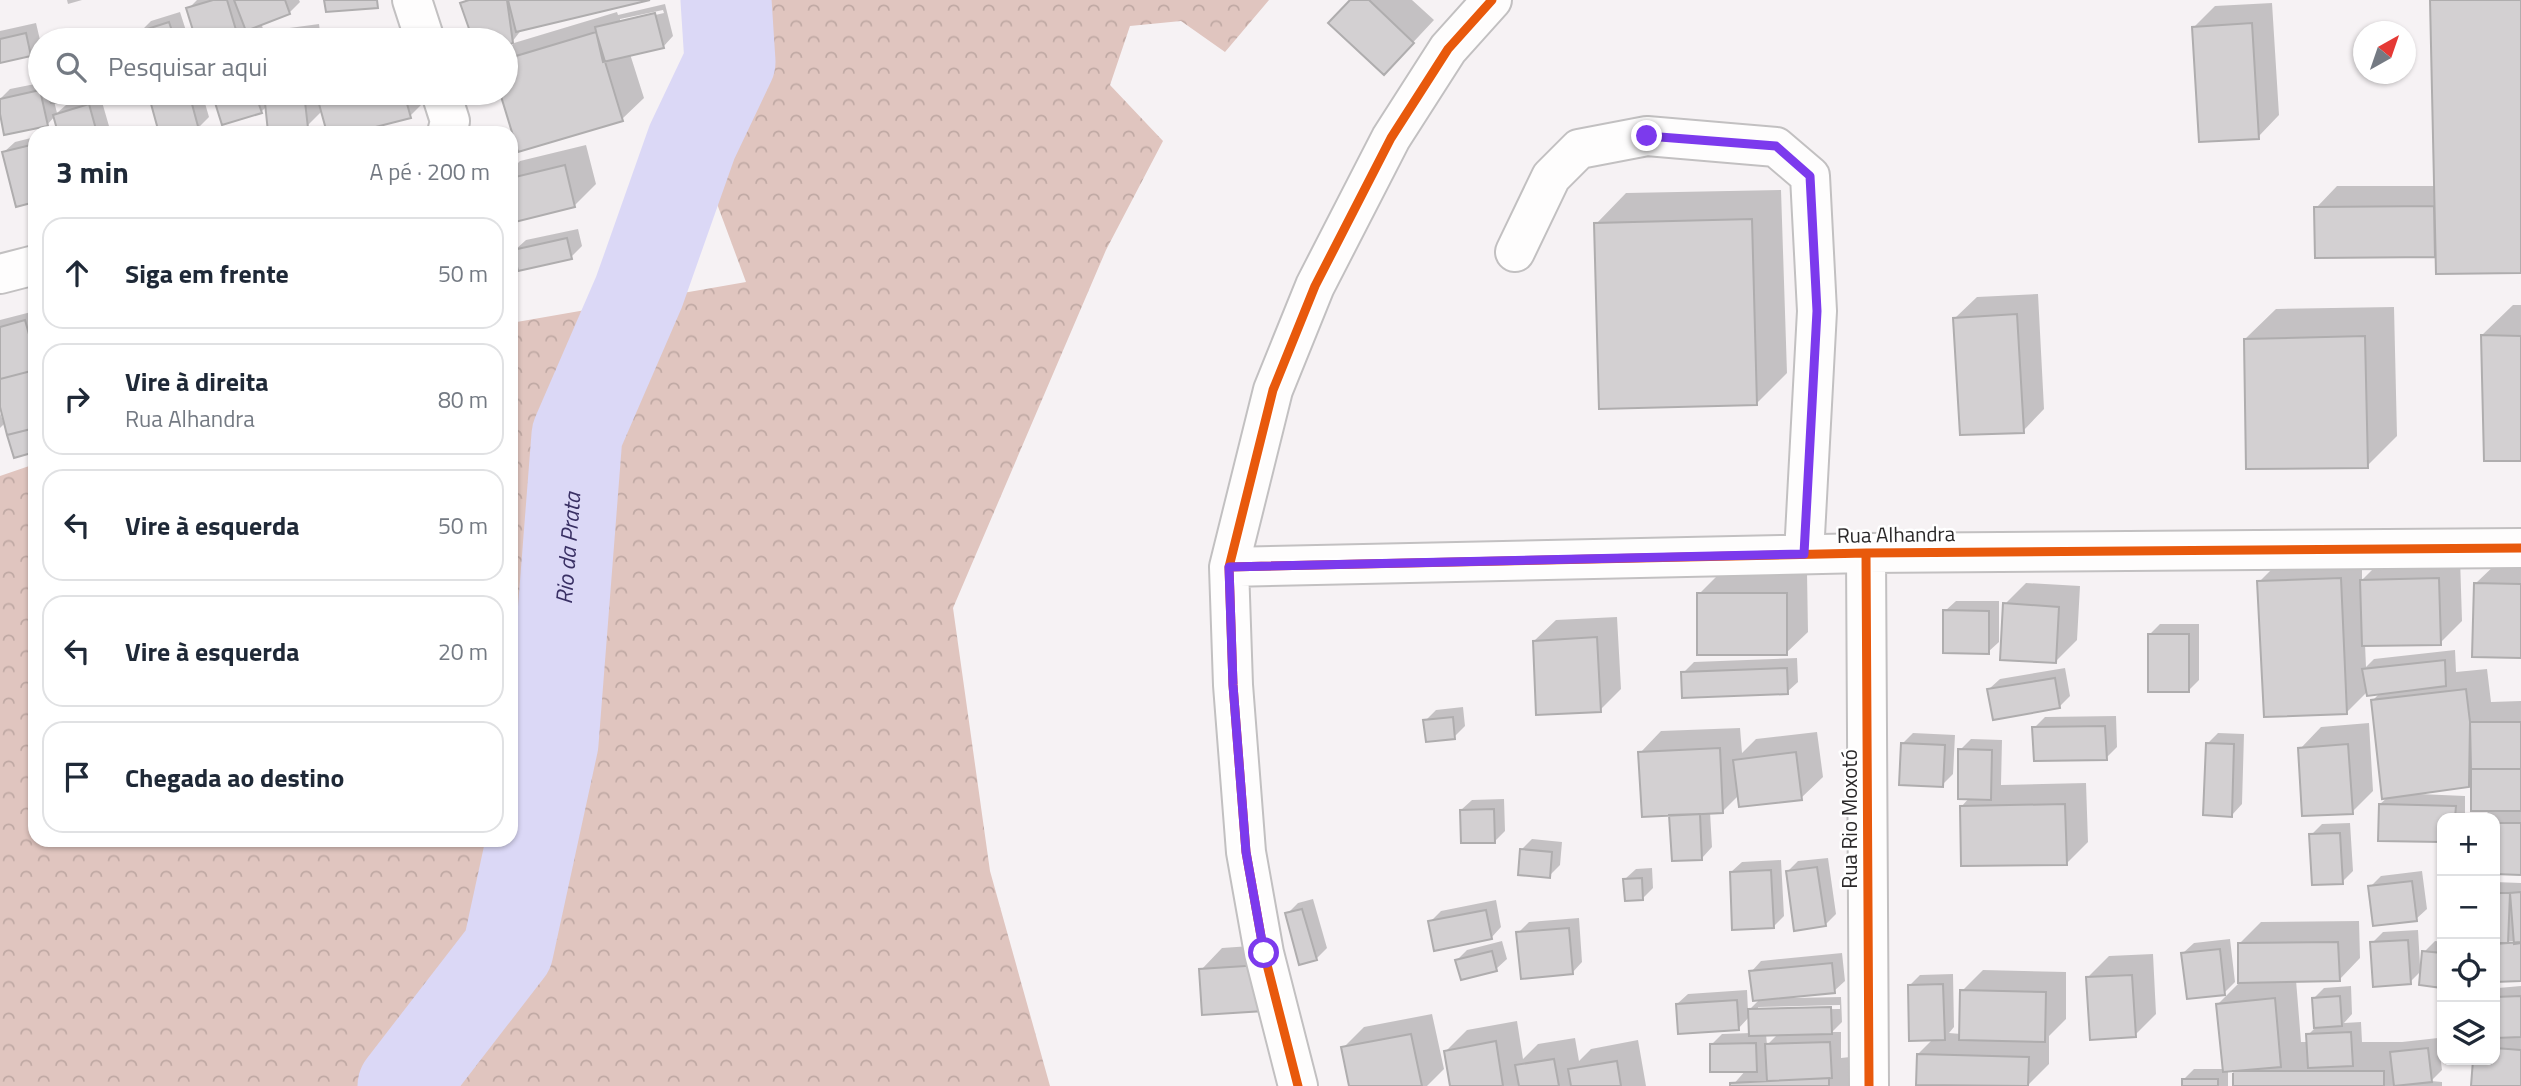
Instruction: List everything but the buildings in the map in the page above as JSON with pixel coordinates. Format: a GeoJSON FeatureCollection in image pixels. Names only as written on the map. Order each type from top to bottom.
{"type":"FeatureCollection","features":[{"type":"Feature","properties":{"kind":"street"},"geometry":{"type":"LineString","coordinates":[[412,0],[421,28]]}},
{"type":"Feature","properties":{"kind":"street"},"geometry":{"type":"LineString","coordinates":[[1298,1086],[1264,953],[1246,852],[1233,685],[1229,567],[1273,390],[1315,286],[1391,138],[1448,49],[1492,0]]}},
{"type":"Feature","properties":{"kind":"street"},"geometry":{"type":"LineString","coordinates":[[445,105],[450,121],[449,126]]}},
{"type":"Feature","properties":{"kind":"street"},"geometry":{"type":"LineString","coordinates":[[1515,252],[1551,177],[1579,149],[1647,136],[1776,146],[1810,176],[1817,311],[1804,554]]}},
{"type":"Feature","properties":{"kind":"street"},"geometry":{"type":"LineString","coordinates":[[0,274],[28,267]]}},
{"type":"Feature","properties":{"kind":"street","name":"Rua Alhandra"},"geometry":{"type":"LineString","coordinates":[[1229,567],[1866,552],[2521,548]]}},
{"type":"Feature","properties":{"kind":"street","name":"Rua Rio Moxotó"},"geometry":{"type":"LineString","coordinates":[[1866,552],[1869,1086]]}},
{"type":"Feature","properties":{"kind":"green space"},"geometry":{"type":"Polygon","coordinates":[[[758,0],[1269,0],[1225,52],[1181,21],[1130,26],[1110,85],[1163,141],[1106,250],[953,608],[990,871],[1050,1086],[0,1086],[0,476],[28,466],[28,847],[518,847],[518,322],[746,282],[710,185],[753,105],[758,0]]]}},
{"type":"Feature","properties":{"kind":"waterway","name":"Rio da Prata"},"geometry":{"type":"LineString","coordinates":[[403,1086],[508,950],[553,743],[577,435],[639,292],[692,142],[730,62],[726,0]]}},
{"type":"Feature","properties":{"kind":"cycle path"},"geometry":{"type":"LineString","coordinates":[[1298,1086],[1264,953],[1246,852],[1233,685],[1229,567],[1273,390],[1315,286],[1391,138],[1448,49],[1492,0]]}},
{"type":"Feature","properties":{"kind":"cycle path"},"geometry":{"type":"LineString","coordinates":[[1229,567],[1866,553],[2521,548]]}},
{"type":"Feature","properties":{"kind":"cycle path"},"geometry":{"type":"LineString","coordinates":[[1866,553],[1869,1086]]}},
{"type":"Feature","properties":{"kind":"route"},"geometry":{"type":"LineString","coordinates":[[1264,953],[1246,852],[1233,685],[1229,567],[1804,554],[1817,311],[1810,176],[1776,146],[1647,136]]}}]}
